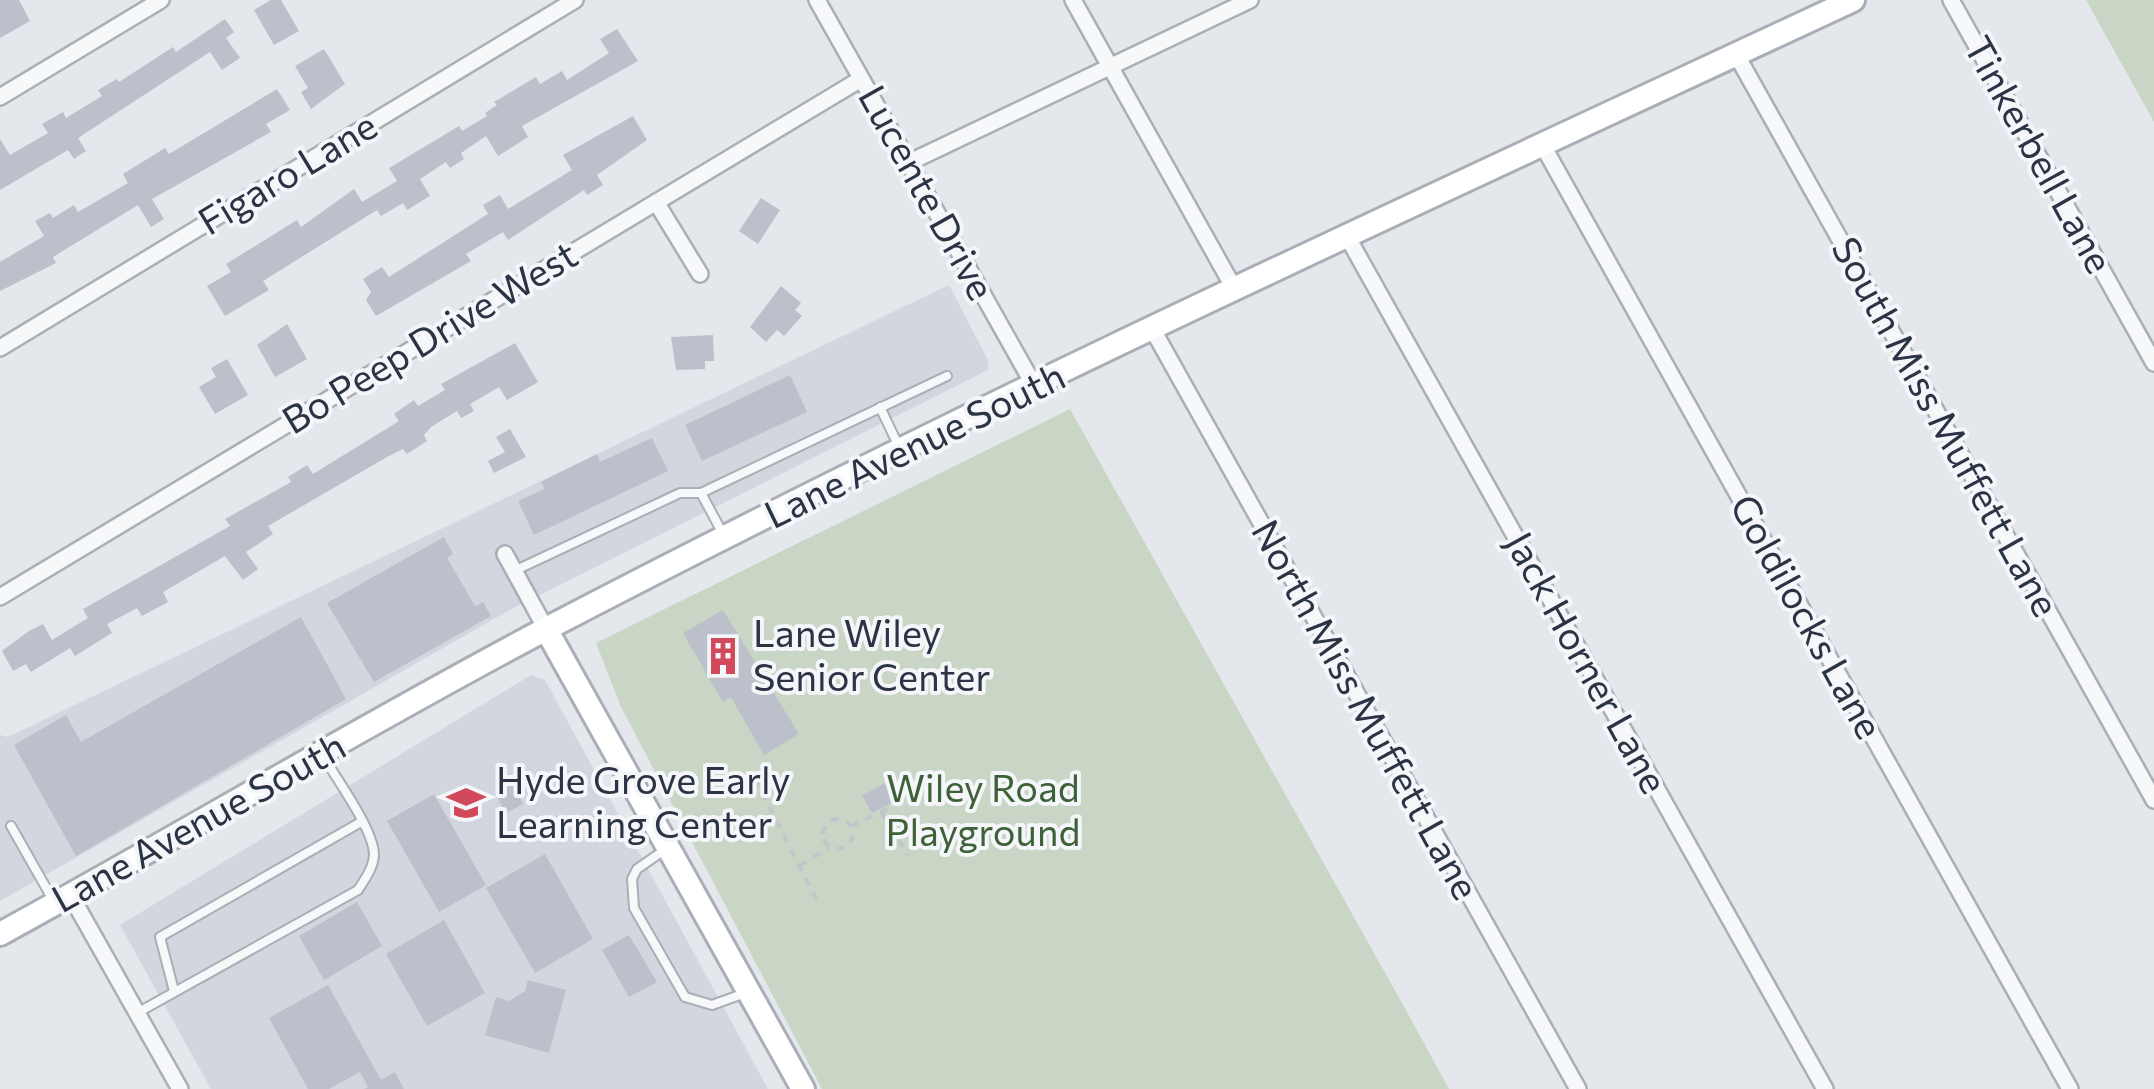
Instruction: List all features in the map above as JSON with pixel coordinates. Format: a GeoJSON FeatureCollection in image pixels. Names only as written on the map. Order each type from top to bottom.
{"type":"FeatureCollection","features":[{"type":"Feature","properties":{"kind":"main road","name":"Lane Avenue South"},"geometry":{"type":"LineString","coordinates":[[0,934],[546,630],[726,539],[1034,386],[1853,0]]}},
{"type":"Feature","properties":{"kind":"main road"},"geometry":{"type":"LineString","coordinates":[[546,630],[803,1089]]}},
{"type":"Feature","properties":{"kind":"street"},"geometry":{"type":"LineString","coordinates":[[0,97],[162,0]]}},
{"type":"Feature","properties":{"kind":"street","name":"Figaro Lane"},"geometry":{"type":"LineString","coordinates":[[0,348],[575,0]]}},
{"type":"Feature","properties":{"kind":"street","name":"Lucente Drive"},"geometry":{"type":"LineString","coordinates":[[817,0],[1034,386]]}},
{"type":"Feature","properties":{"kind":"street"},"geometry":{"type":"LineString","coordinates":[[1073,0],[1235,290]]}},
{"type":"Feature","properties":{"kind":"street"},"geometry":{"type":"LineString","coordinates":[[910,162],[1250,0]]}},
{"type":"Feature","properties":{"kind":"street","name":"Tinkerbell Lane"},"geometry":{"type":"LineString","coordinates":[[1950,0],[2154,363]]}},
{"type":"Feature","properties":{"kind":"street","name":"South Miss Muffett Lane"},"geometry":{"type":"LineString","coordinates":[[1736,54],[2154,800]]}},
{"type":"Feature","properties":{"kind":"street","name":"Bo Peep Drive West"},"geometry":{"type":"LineString","coordinates":[[0,597],[862,79]]}},
{"type":"Feature","properties":{"kind":"street","name":"Goldilocks Lane"},"geometry":{"type":"LineString","coordinates":[[1542,144],[2070,1089]]}},
{"type":"Feature","properties":{"kind":"street"},"geometry":{"type":"LineString","coordinates":[[656,202],[700,274]]}},
{"type":"Feature","properties":{"kind":"street","name":"Jack Horner Lane"},"geometry":{"type":"LineString","coordinates":[[1348,238],[1824,1089]]}},
{"type":"Feature","properties":{"kind":"street","name":"North Miss Muffett Lane"},"geometry":{"type":"LineString","coordinates":[[1153,330],[1578,1089]]}},
{"type":"Feature","properties":{"kind":"street"},"geometry":{"type":"LineString","coordinates":[[506,554],[546,630]]}},
{"type":"Feature","properties":{"kind":"street"},"geometry":{"type":"LineString","coordinates":[[63,900],[137,1013],[180,1089]]}},
{"type":"Feature","properties":{"kind":"lane"},"geometry":{"type":"LineString","coordinates":[[514,570],[680,493],[702,493],[946,376]]}},
{"type":"Feature","properties":{"kind":"lane"},"geometry":{"type":"LineString","coordinates":[[880,407],[901,452]]}},
{"type":"Feature","properties":{"kind":"lane"},"geometry":{"type":"LineString","coordinates":[[702,493],[726,539]]}},
{"type":"Feature","properties":{"kind":"lane"},"geometry":{"type":"LineString","coordinates":[[137,1013],[358,890],[368,875],[374,854],[362,822],[321,753]]}},
{"type":"Feature","properties":{"kind":"lane"},"geometry":{"type":"LineString","coordinates":[[174,991],[160,937],[362,822]]}},
{"type":"Feature","properties":{"kind":"lane"},"geometry":{"type":"LineString","coordinates":[[10,826],[63,900]]}},
{"type":"Feature","properties":{"kind":"lane"},"geometry":{"type":"LineString","coordinates":[[667,848],[637,870],[632,880],[634,908],[685,997],[712,1004],[748,992]]}},
{"type":"Feature","properties":{"kind":"path"},"geometry":{"type":"LineString","coordinates":[[755,778],[819,904]]}},
{"type":"Feature","properties":{"kind":"path"},"geometry":{"type":"LineString","coordinates":[[851,826],[896,805]]}},
{"type":"Feature","properties":{"kind":"path"},"geometry":{"type":"LineString","coordinates":[[882,813],[908,855]]}},
{"type":"Feature","properties":{"kind":"path"},"geometry":{"type":"LineString","coordinates":[[830,846],[824,834],[830,821],[844,820],[851,826]]}},
{"type":"Feature","properties":{"kind":"path"},"geometry":{"type":"LineString","coordinates":[[800,866],[830,846],[849,844],[851,826]]}},
{"type":"Feature","properties":{"kind":"shaded area"},"geometry":{"type":"Polygon","coordinates":[[[949,285],[988,360],[988,370],[506,612],[0,901],[0,735],[8,737],[949,285]]]}},
{"type":"Feature","properties":{"kind":"shaded area","name":"Hyde Grove Early Learning Center"},"geometry":{"type":"Polygon","coordinates":[[[531,675],[545,680],[768,1089],[211,1089],[120,925],[531,675]]]}},
{"type":"Feature","properties":{"kind":"green space"},"geometry":{"type":"Polygon","coordinates":[[[2086,0],[2154,0],[2154,122],[2086,0]]]}},
{"type":"Feature","properties":{"kind":"green space","name":"Wiley Road Playground"},"geometry":{"type":"Polygon","coordinates":[[[1070,409],[1449,1089],[822,1089],[621,707],[596,643],[1070,409]]]}},
{"type":"Feature","properties":{"kind":"building"},"geometry":{"type":"Polygon","coordinates":[[[0,0],[19,0],[30,21],[0,38],[0,0]]]}},
{"type":"Feature","properties":{"kind":"building"},"geometry":{"type":"Polygon","coordinates":[[[271,0],[281,0],[299,31],[274,45],[254,10],[271,0]]]}},
{"type":"Feature","properties":{"kind":"building"},"geometry":{"type":"Polygon","coordinates":[[[225,19],[234,32],[226,38],[240,58],[222,70],[210,52],[78,138],[86,151],[74,159],[68,150],[0,190],[0,139],[10,155],[48,133],[42,124],[63,112],[66,118],[102,96],[98,90],[117,79],[119,82],[173,47],[176,52],[225,19]]]}},
{"type":"Feature","properties":{"kind":"building"},"geometry":{"type":"Polygon","coordinates":[[[617,29],[638,61],[522,126],[528,137],[498,156],[486,136],[461,153],[464,159],[450,168],[446,162],[420,179],[430,196],[407,210],[403,203],[381,216],[377,210],[263,281],[269,290],[225,316],[207,286],[231,272],[226,264],[297,220],[301,227],[354,189],[362,202],[397,181],[389,168],[459,126],[462,131],[487,116],[485,113],[497,105],[494,102],[536,77],[540,84],[562,71],[567,80],[609,53],[600,39],[617,29]]]}},
{"type":"Feature","properties":{"kind":"building"},"geometry":{"type":"Polygon","coordinates":[[[324,49],[345,84],[311,109],[301,92],[308,88],[295,66],[324,49]]]}},
{"type":"Feature","properties":{"kind":"building"},"geometry":{"type":"Polygon","coordinates":[[[277,89],[290,110],[266,124],[271,132],[152,199],[164,219],[151,227],[138,205],[53,257],[56,263],[0,291],[0,262],[44,236],[35,221],[50,213],[53,218],[74,205],[78,212],[128,183],[123,174],[165,148],[169,154],[277,89]]]}},
{"type":"Feature","properties":{"kind":"building"},"geometry":{"type":"Polygon","coordinates":[[[633,116],[647,140],[597,175],[603,185],[587,195],[584,190],[508,240],[503,232],[466,254],[471,261],[376,316],[366,300],[371,292],[363,279],[382,267],[389,277],[488,214],[483,205],[500,195],[508,209],[572,170],[563,155],[633,116]]]}},
{"type":"Feature","properties":{"kind":"building"},"geometry":{"type":"Polygon","coordinates":[[[761,198],[780,210],[758,244],[739,231],[761,198]]]}},
{"type":"Feature","properties":{"kind":"building"},"geometry":{"type":"Polygon","coordinates":[[[781,286],[801,303],[795,310],[802,316],[784,336],[777,330],[766,342],[750,327],[781,286]]]}},
{"type":"Feature","properties":{"kind":"building"},"geometry":{"type":"Polygon","coordinates":[[[287,324],[307,359],[275,377],[257,345],[287,324]]]}},
{"type":"Feature","properties":{"kind":"building"},"geometry":{"type":"Polygon","coordinates":[[[713,335],[714,361],[705,361],[705,369],[676,370],[671,337],[713,335]]]}},
{"type":"Feature","properties":{"kind":"building"},"geometry":{"type":"Polygon","coordinates":[[[515,343],[538,382],[507,400],[499,387],[470,404],[474,411],[461,418],[457,411],[431,427],[424,435],[427,441],[407,454],[403,449],[387,457],[268,526],[273,534],[246,552],[258,569],[243,580],[225,556],[163,592],[168,602],[142,616],[137,608],[107,624],[112,633],[75,656],[70,648],[31,672],[26,664],[13,671],[2,651],[29,631],[43,624],[52,640],[88,618],[83,609],[230,526],[225,519],[291,482],[288,477],[307,465],[313,474],[399,421],[394,414],[414,400],[418,406],[445,390],[441,384],[515,343]]]}},
{"type":"Feature","properties":{"kind":"building"},"geometry":{"type":"Polygon","coordinates":[[[227,359],[248,395],[215,414],[199,387],[216,377],[211,368],[227,359]]]}},
{"type":"Feature","properties":{"kind":"building"},"geometry":{"type":"Polygon","coordinates":[[[790,375],[807,412],[702,461],[685,425],[790,375]]]}},
{"type":"Feature","properties":{"kind":"building"},"geometry":{"type":"Polygon","coordinates":[[[510,429],[526,457],[494,473],[488,461],[505,452],[496,437],[510,429]]]}},
{"type":"Feature","properties":{"kind":"building"},"geometry":{"type":"Polygon","coordinates":[[[652,438],[668,471],[534,535],[518,501],[545,489],[541,482],[597,454],[600,462],[652,438]]]}},
{"type":"Feature","properties":{"kind":"building"},"geometry":{"type":"Polygon","coordinates":[[[444,537],[453,554],[447,558],[475,606],[483,602],[491,616],[374,682],[327,603],[444,537]]]}},
{"type":"Feature","properties":{"kind":"building"},"geometry":{"type":"Polygon","coordinates":[[[723,610],[799,734],[764,755],[731,697],[723,702],[683,633],[723,610]]]}},
{"type":"Feature","properties":{"kind":"building"},"geometry":{"type":"Polygon","coordinates":[[[301,617],[346,699],[76,856],[14,745],[66,715],[81,742],[301,617]]]}},
{"type":"Feature","properties":{"kind":"building"},"geometry":{"type":"Polygon","coordinates":[[[887,782],[897,800],[872,813],[862,796],[887,782]]]}},
{"type":"Feature","properties":{"kind":"building"},"geometry":{"type":"Polygon","coordinates":[[[512,783],[523,804],[506,813],[495,793],[512,783]]]}},
{"type":"Feature","properties":{"kind":"building"},"geometry":{"type":"Polygon","coordinates":[[[434,794],[486,885],[439,912],[387,821],[434,794]]]}},
{"type":"Feature","properties":{"kind":"building"},"geometry":{"type":"Polygon","coordinates":[[[545,854],[593,939],[535,973],[486,888],[545,854]]]}},
{"type":"Feature","properties":{"kind":"building"},"geometry":{"type":"Polygon","coordinates":[[[357,902],[382,946],[324,980],[299,936],[357,902]]]}},
{"type":"Feature","properties":{"kind":"building"},"geometry":{"type":"Polygon","coordinates":[[[444,920],[485,993],[427,1026],[386,954],[444,920]]]}},
{"type":"Feature","properties":{"kind":"building"},"geometry":{"type":"Polygon","coordinates":[[[629,935],[657,982],[629,997],[602,950],[629,935]]]}},
{"type":"Feature","properties":{"kind":"building"},"geometry":{"type":"Polygon","coordinates":[[[528,980],[566,990],[549,1053],[485,1035],[496,997],[509,1001],[525,991],[528,980]]]}},
{"type":"Feature","properties":{"kind":"building"},"geometry":{"type":"Polygon","coordinates":[[[328,985],[381,1080],[395,1072],[404,1089],[364,1089],[368,1087],[360,1072],[329,1089],[308,1089],[269,1018],[328,985]]]}},
{"type":"Feature","properties":{"kind":"place","name":"Lane Wiley Senior Center"},"geometry":{"type":"Point","coordinates":[723,656]}},
{"type":"Feature","properties":{"kind":"place","name":"Hyde Grove Early Learning Center"},"geometry":{"type":"Point","coordinates":[466,803]}}]}
